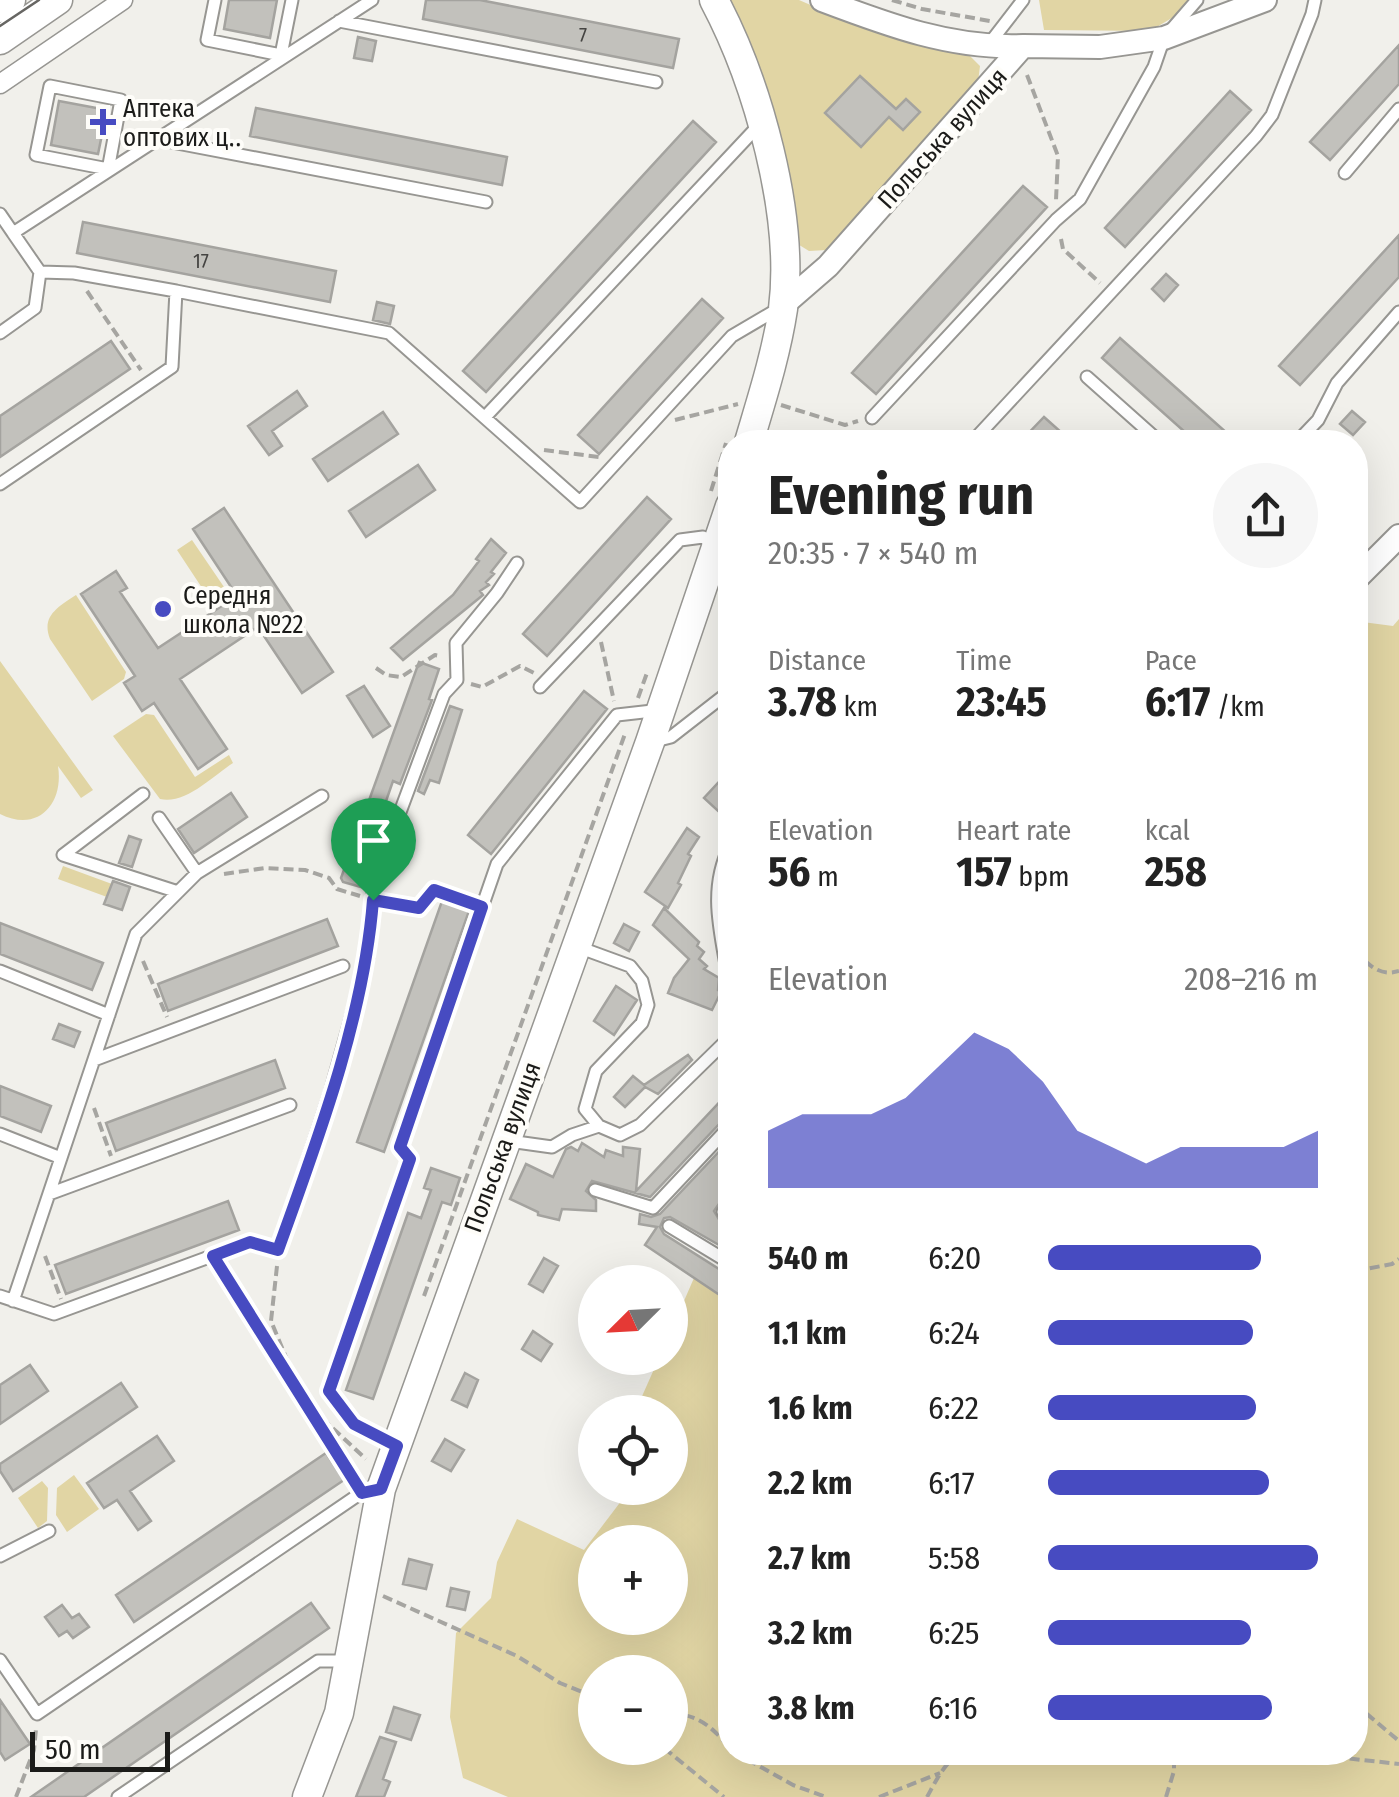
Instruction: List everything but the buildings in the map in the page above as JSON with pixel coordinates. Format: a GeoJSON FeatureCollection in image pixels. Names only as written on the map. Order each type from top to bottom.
{"type":"FeatureCollection","features":[{"type":"Feature","properties":{"kind":"street"},"geometry":{"type":"LineString","coordinates":[[0,8],[11,0]]}},
{"type":"Feature","properties":{"kind":"street"},"geometry":{"type":"LineString","coordinates":[[0,40],[58,0]]}},
{"type":"Feature","properties":{"kind":"street"},"geometry":{"type":"LineString","coordinates":[[0,84],[123,0]]}},
{"type":"Feature","properties":{"kind":"street"},"geometry":{"type":"LineString","coordinates":[[714,0],[750,78],[782,221],[783,305],[774,358],[753,430]]}},
{"type":"Feature","properties":{"kind":"street"},"geometry":{"type":"LineString","coordinates":[[822,0],[863,7],[908,32],[986,48],[1023,46]]}},
{"type":"Feature","properties":{"kind":"street","name":"Польська вулиця"},"geometry":{"type":"LineString","coordinates":[[783,305],[828,266],[1023,46],[1100,47],[1164,38],[1265,0]]}},
{"type":"Feature","properties":{"kind":"street"},"geometry":{"type":"LineString","coordinates":[[1368,567],[1399,536]]}},
{"type":"Feature","properties":{"kind":"street","name":"Польська вулиця"},"geometry":{"type":"LineString","coordinates":[[307,1797],[339,1713],[382,1475],[718,548]]}},
{"type":"Feature","properties":{"kind":"lane"},"geometry":{"type":"LineString","coordinates":[[215,0],[207,40],[282,55]]}},
{"type":"Feature","properties":{"kind":"lane"},"geometry":{"type":"LineString","coordinates":[[282,55],[292,0]]}},
{"type":"Feature","properties":{"kind":"lane"},"geometry":{"type":"LineString","coordinates":[[14,233],[372,0]]}},
{"type":"Feature","properties":{"kind":"lane"},"geometry":{"type":"LineString","coordinates":[[986,48],[1023,0]]}},
{"type":"Feature","properties":{"kind":"lane"},"geometry":{"type":"LineString","coordinates":[[872,418],[1056,220],[1080,200],[1154,67],[1164,38],[1197,0]]}},
{"type":"Feature","properties":{"kind":"lane"},"geometry":{"type":"LineString","coordinates":[[983,430],[1272,115],[1315,0]]}},
{"type":"Feature","properties":{"kind":"lane"},"geometry":{"type":"LineString","coordinates":[[339,22],[656,82]]}},
{"type":"Feature","properties":{"kind":"lane"},"geometry":{"type":"LineString","coordinates":[[50,86],[121,100],[108,170],[36,155],[50,86]]}},
{"type":"Feature","properties":{"kind":"lane"},"geometry":{"type":"LineString","coordinates":[[1344,173],[1399,109]]}},
{"type":"Feature","properties":{"kind":"lane"},"geometry":{"type":"LineString","coordinates":[[486,416],[761,123]]}},
{"type":"Feature","properties":{"kind":"lane"},"geometry":{"type":"LineString","coordinates":[[156,138],[486,202]]}},
{"type":"Feature","properties":{"kind":"lane"},"geometry":{"type":"LineString","coordinates":[[0,214],[40,272],[35,308],[0,333]]}},
{"type":"Feature","properties":{"kind":"lane"},"geometry":{"type":"LineString","coordinates":[[40,272],[74,273],[389,333],[580,502],[732,336],[783,305]]}},
{"type":"Feature","properties":{"kind":"lane"},"geometry":{"type":"LineString","coordinates":[[0,484],[172,367],[176,291]]}},
{"type":"Feature","properties":{"kind":"lane"},"geometry":{"type":"LineString","coordinates":[[1308,430],[1337,383],[1399,312]]}},
{"type":"Feature","properties":{"kind":"lane"},"geometry":{"type":"LineString","coordinates":[[1088,377],[1147,430]]}},
{"type":"Feature","properties":{"kind":"lane"},"geometry":{"type":"LineString","coordinates":[[540,686],[680,540],[703,537],[718,548]]}},
{"type":"Feature","properties":{"kind":"lane"},"geometry":{"type":"LineString","coordinates":[[322,796],[200,871],[136,934],[36,1233],[6,1298],[54,1314],[250,1242],[278,1250],[330,1093],[368,957],[374,882],[444,694],[456,680],[456,643],[498,593],[517,563]]}},
{"type":"Feature","properties":{"kind":"lane"},"geometry":{"type":"LineString","coordinates":[[650,742],[670,737],[718,700]]}},
{"type":"Feature","properties":{"kind":"lane"},"geometry":{"type":"LineString","coordinates":[[0,1660],[37,1714],[382,1475],[354,1424],[329,1391],[410,1159],[400,1147],[497,864],[618,715],[661,710]]}},
{"type":"Feature","properties":{"kind":"lane"},"geometry":{"type":"LineString","coordinates":[[143,794],[63,855],[178,892]]}},
{"type":"Feature","properties":{"kind":"lane"},"geometry":{"type":"LineString","coordinates":[[159,818],[200,871]]}},
{"type":"Feature","properties":{"kind":"lane"},"geometry":{"type":"LineString","coordinates":[[718,878],[718,915]]}},
{"type":"Feature","properties":{"kind":"lane"},"geometry":{"type":"LineString","coordinates":[[574,945],[630,966],[642,981],[648,1005],[642,1023],[596,1072],[585,1109],[598,1126],[620,1135],[640,1125],[718,1049]]}},
{"type":"Feature","properties":{"kind":"lane"},"geometry":{"type":"LineString","coordinates":[[94,1060],[343,966]]}},
{"type":"Feature","properties":{"kind":"lane"},"geometry":{"type":"LineString","coordinates":[[0,971],[109,1015]]}},
{"type":"Feature","properties":{"kind":"lane"},"geometry":{"type":"LineString","coordinates":[[49,1194],[290,1105]]}},
{"type":"Feature","properties":{"kind":"lane"},"geometry":{"type":"LineString","coordinates":[[505,1140],[552,1147],[598,1126]]}},
{"type":"Feature","properties":{"kind":"lane"},"geometry":{"type":"LineString","coordinates":[[0,1134],[61,1158]]}},
{"type":"Feature","properties":{"kind":"lane"},"geometry":{"type":"LineString","coordinates":[[595,1190],[653,1208],[718,1139]]}},
{"type":"Feature","properties":{"kind":"lane"},"geometry":{"type":"LineString","coordinates":[[670,1226],[718,1255]]}},
{"type":"Feature","properties":{"kind":"lane"},"geometry":{"type":"LineString","coordinates":[[0,1556],[49,1531]]}},
{"type":"Feature","properties":{"kind":"lane"},"geometry":{"type":"LineString","coordinates":[[118,1797],[318,1662],[350,1661]]}},
{"type":"Feature","properties":{"kind":"path"},"geometry":{"type":"LineString","coordinates":[[892,0],[1005,24]]}},
{"type":"Feature","properties":{"kind":"path"},"geometry":{"type":"LineString","coordinates":[[1023,46],[1022,64],[1058,156],[1056,220],[1063,249],[1111,293]]}},
{"type":"Feature","properties":{"kind":"path"},"geometry":{"type":"LineString","coordinates":[[74,273],[150,382]]}},
{"type":"Feature","properties":{"kind":"path"},"geometry":{"type":"LineString","coordinates":[[649,426],[762,398],[845,424]]}},
{"type":"Feature","properties":{"kind":"path"},"geometry":{"type":"LineString","coordinates":[[520,446],[618,460]]}},
{"type":"Feature","properties":{"kind":"path"},"geometry":{"type":"LineString","coordinates":[[598,626],[618,715]]}},
{"type":"Feature","properties":{"kind":"path"},"geometry":{"type":"LineString","coordinates":[[200,871],[228,876],[264,868],[305,870],[329,878],[337,889],[373,900],[419,908],[434,890],[482,907]]}},
{"type":"Feature","properties":{"kind":"path"},"geometry":{"type":"LineString","coordinates":[[134,940],[172,1030]]}},
{"type":"Feature","properties":{"kind":"path"},"geometry":{"type":"LineString","coordinates":[[1368,963],[1375,970],[1390,974],[1399,971]]}},
{"type":"Feature","properties":{"kind":"path"},"geometry":{"type":"LineString","coordinates":[[86,1084],[116,1170]]}},
{"type":"Feature","properties":{"kind":"path"},"geometry":{"type":"LineString","coordinates":[[36,1233],[65,1310]]}},
{"type":"Feature","properties":{"kind":"path"},"geometry":{"type":"LineString","coordinates":[[278,1250],[271,1321],[288,1362],[326,1422],[382,1475]]}},
{"type":"Feature","properties":{"kind":"path"},"geometry":{"type":"LineString","coordinates":[[213,1256],[382,1475]]}},
{"type":"Feature","properties":{"kind":"path"},"geometry":{"type":"LineString","coordinates":[[1368,1269],[1399,1259]]}},
{"type":"Feature","properties":{"kind":"path"},"geometry":{"type":"LineString","coordinates":[[363,1591],[394,1599],[517,1656],[578,1690]]}},
{"type":"Feature","properties":{"kind":"path"},"geometry":{"type":"LineString","coordinates":[[16,1797],[34,1750],[37,1714]]}},
{"type":"Feature","properties":{"kind":"path"},"geometry":{"type":"LineString","coordinates":[[688,1714],[710,1724],[718,1733]]}},
{"type":"Feature","properties":{"kind":"path"},"geometry":{"type":"LineString","coordinates":[[1368,1715],[1399,1741]]}},
{"type":"Feature","properties":{"kind":"path"},"geometry":{"type":"LineString","coordinates":[[1368,1761],[1399,1764]]}},
{"type":"Feature","properties":{"kind":"path"},"geometry":{"type":"LineString","coordinates":[[685,1765],[724,1797]]}},
{"type":"Feature","properties":{"kind":"path"},"geometry":{"type":"LineString","coordinates":[[758,1765],[793,1785],[826,1797]]}},
{"type":"Feature","properties":{"kind":"path"},"geometry":{"type":"LineString","coordinates":[[927,1797],[945,1765]]}},
{"type":"Feature","properties":{"kind":"path"},"geometry":{"type":"LineString","coordinates":[[1166,1797],[1174,1765]]}},
{"type":"Feature","properties":{"kind":"path"},"geometry":{"type":"LineString","coordinates":[[879,1797],[940,1773]]}},
{"type":"Feature","properties":{"kind":"shaded area"},"geometry":{"type":"Polygon","coordinates":[[[728,0],[799,0],[857,25],[966,52],[980,66],[978,82],[827,250],[809,251],[796,243],[760,73],[728,0]]]}},
{"type":"Feature","properties":{"kind":"shaded area"},"geometry":{"type":"Polygon","coordinates":[[[1039,0],[1202,0],[1150,31],[1044,30],[1039,0]]]}},
{"type":"Feature","properties":{"kind":"shaded area"},"geometry":{"type":"Polygon","coordinates":[[[192,540],[224,587],[208,597],[177,550],[192,540]]]}},
{"type":"Feature","properties":{"kind":"shaded area"},"geometry":{"type":"Polygon","coordinates":[[[76,595],[126,672],[124,679],[92,701],[48,631],[53,613],[76,595]]]}},
{"type":"Feature","properties":{"kind":"shaded area"},"geometry":{"type":"Polygon","coordinates":[[[1399,619],[1399,1797],[508,1797],[463,1778],[450,1717],[456,1633],[491,1598],[497,1562],[517,1519],[578,1547],[578,1635],[688,1635],[688,1525],[603,1525],[618,1505],[688,1505],[688,1395],[643,1395],[651,1375],[688,1375],[688,1292],[694,1278],[718,1294],[718,1765],[1368,1765],[1368,623],[1393,626],[1399,619]]]}},
{"type":"Feature","properties":{"kind":"shaded area"},"geometry":{"type":"Polygon","coordinates":[[[0,661],[93,790],[81,798],[58,766],[59,780],[52,803],[37,817],[26,820],[0,814],[0,661]]]}},
{"type":"Feature","properties":{"kind":"shaded area"},"geometry":{"type":"Polygon","coordinates":[[[146,714],[154,715],[195,777],[229,755],[233,763],[189,794],[160,799],[113,736],[146,714]]]}},
{"type":"Feature","properties":{"kind":"shaded area"},"geometry":{"type":"Polygon","coordinates":[[[63,866],[112,884],[107,897],[58,879],[63,866]]]}},
{"type":"Feature","properties":{"kind":"shaded area"},"geometry":{"type":"Polygon","coordinates":[[[74,1475],[99,1509],[67,1532],[56,1515],[57,1488],[74,1475]]]}},
{"type":"Feature","properties":{"kind":"shaded area"},"geometry":{"type":"Polygon","coordinates":[[[42,1481],[48,1488],[47,1521],[38,1528],[18,1498],[42,1481]]]}},
{"type":"Feature","properties":{"kind":"tram line"},"geometry":{"type":"LineString","coordinates":[[0,26],[39,0]]}},
{"type":"Feature","properties":{"kind":"place","name":"Аптека оптових ц‥"},"geometry":{"type":"Point","coordinates":[103,122]}},
{"type":"Feature","properties":{"kind":"place","name":"Середня школа №22"},"geometry":{"type":"Point","coordinates":[163,609]}},
{"type":"Feature","properties":{"kind":"route"},"geometry":{"type":"LineString","coordinates":[[434,890],[482,907],[400,1147],[410,1159],[329,1391],[354,1424],[397,1446],[381,1489],[362,1493],[213,1256],[250,1242],[278,1250],[330,1093],[368,957],[373,900],[419,908],[434,890]]}}]}
